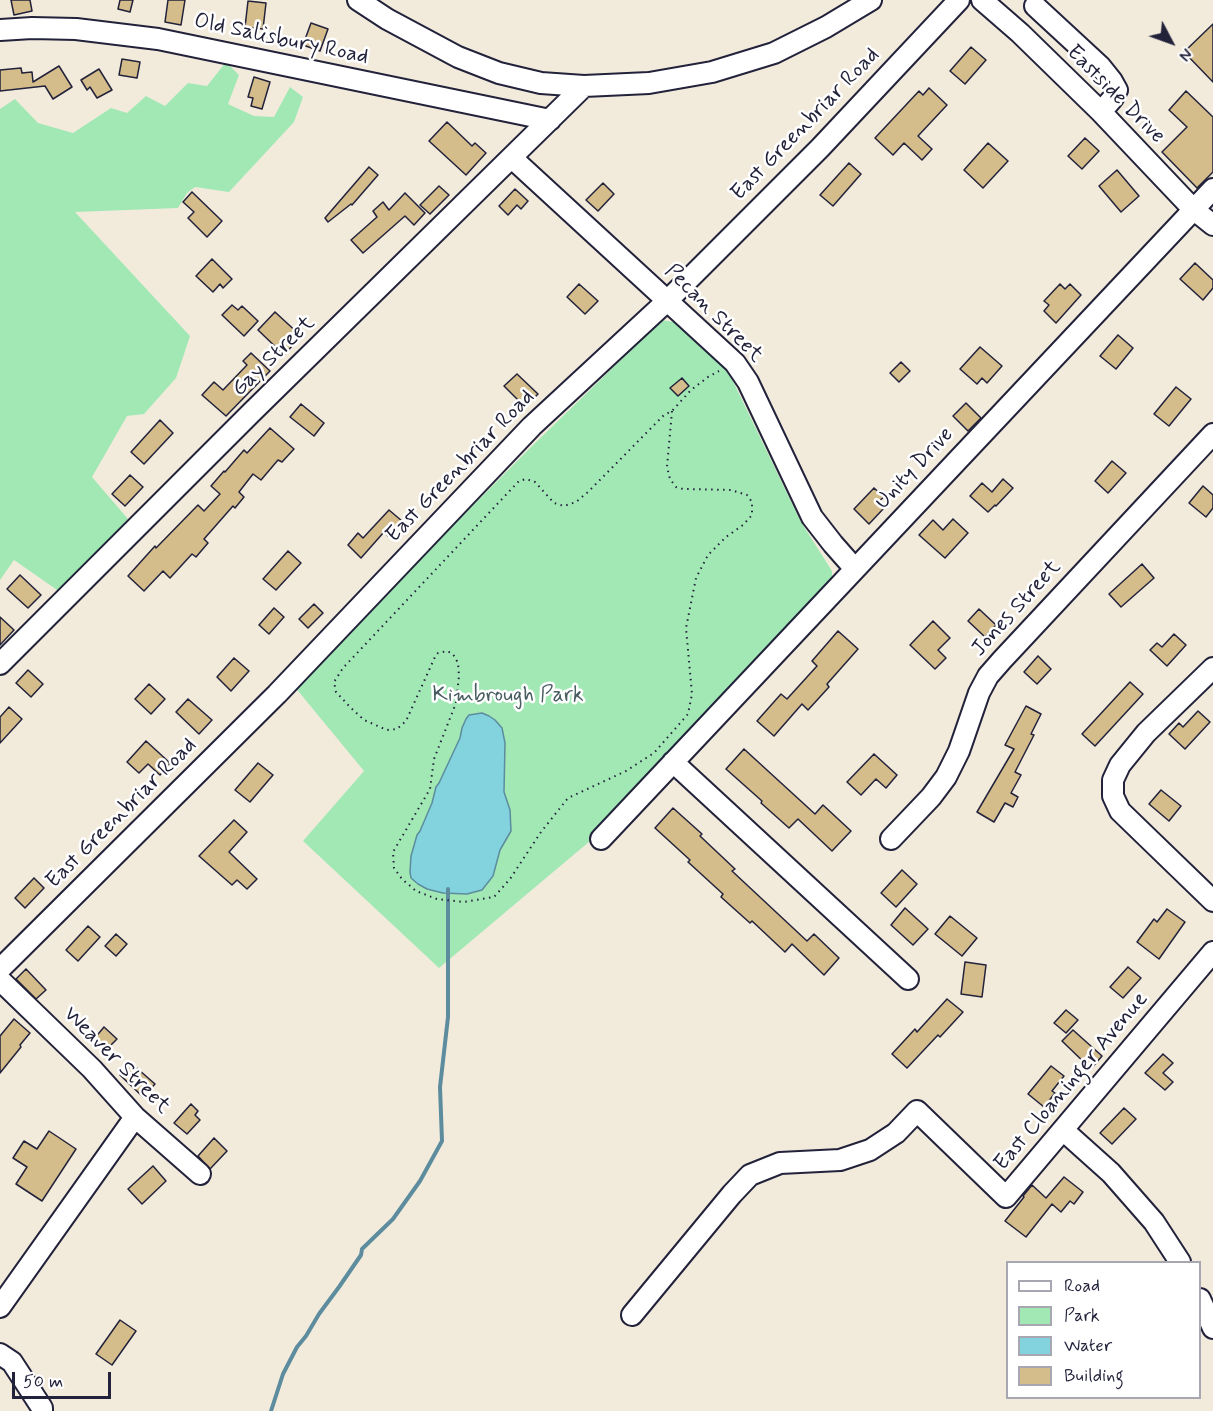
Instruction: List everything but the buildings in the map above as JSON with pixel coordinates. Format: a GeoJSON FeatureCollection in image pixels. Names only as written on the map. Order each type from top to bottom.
{"type":"FeatureCollection","features":[{"type":"Feature","properties":{"kind":"street"},"geometry":{"type":"LineString","coordinates":[[358,0],[387,19],[458,57],[499,73],[541,82],[584,86],[649,83],[712,72],[774,53],[826,27],[871,0]]}},
{"type":"Feature","properties":{"kind":"street","name":"East Greenbriar Road"},"geometry":{"type":"LineString","coordinates":[[0,969],[277,694],[532,426],[667,301],[820,148],[959,0]]}},
{"type":"Feature","properties":{"kind":"street","name":"Eastside Drive"},"geometry":{"type":"LineString","coordinates":[[982,0],[1020,33],[1101,112],[1192,209],[1213,225]]}},
{"type":"Feature","properties":{"kind":"street"},"geometry":{"type":"LineString","coordinates":[[1035,6],[1100,66],[1112,81],[1117,90],[1101,112]]}},
{"type":"Feature","properties":{"kind":"street","name":"Old Salisbury Road"},"geometry":{"type":"LineString","coordinates":[[0,30],[76,29],[158,39],[550,120]]}},
{"type":"Feature","properties":{"kind":"street","name":"Gay Street"},"geometry":{"type":"LineString","coordinates":[[0,664],[251,413],[584,86]]}},
{"type":"Feature","properties":{"kind":"street","name":"Pecan Street"},"geometry":{"type":"LineString","coordinates":[[512,158],[735,363],[748,382],[812,516],[855,568]]}},
{"type":"Feature","properties":{"kind":"street","name":"Unity Drive"},"geometry":{"type":"LineString","coordinates":[[601,838],[1213,189]]}},
{"type":"Feature","properties":{"kind":"street","name":"Jones Street"},"geometry":{"type":"LineString","coordinates":[[891,839],[931,797],[946,777],[988,676],[1213,434]]}},
{"type":"Feature","properties":{"kind":"street"},"geometry":{"type":"LineString","coordinates":[[1213,668],[1146,733],[1120,765],[1113,780],[1113,796],[1120,811],[1213,901]]}},
{"type":"Feature","properties":{"kind":"street"},"geometry":{"type":"LineString","coordinates":[[673,762],[908,979]]}},
{"type":"Feature","properties":{"kind":"street","name":"East Cloaninger Avenue"},"geometry":{"type":"LineString","coordinates":[[632,1315],[732,1194],[750,1176],[780,1162],[840,1160],[870,1150],[896,1133],[917,1111],[1006,1197],[1213,952]]}},
{"type":"Feature","properties":{"kind":"street","name":"Weaver Street"},"geometry":{"type":"LineString","coordinates":[[0,980],[92,1069],[135,1117],[200,1174]]}},
{"type":"Feature","properties":{"kind":"street"},"geometry":{"type":"LineString","coordinates":[[0,1307],[135,1117]]}},
{"type":"Feature","properties":{"kind":"street"},"geometry":{"type":"LineString","coordinates":[[1063,1130],[1111,1173],[1154,1222],[1179,1261]]}},
{"type":"Feature","properties":{"kind":"street"},"geometry":{"type":"LineString","coordinates":[[1201,1301],[1213,1328]]}},
{"type":"Feature","properties":{"kind":"street"},"geometry":{"type":"LineString","coordinates":[[0,1354],[12,1362],[42,1411]]}},
{"type":"Feature","properties":{"kind":"path"},"geometry":{"type":"LineString","coordinates":[[672,411],[667,467],[670,479],[676,487],[731,490],[747,495],[752,502],[752,515],[708,555],[696,578],[686,628],[692,694],[688,714],[654,753],[626,771],[568,798],[541,832],[510,879],[494,897],[464,902],[437,899],[416,891],[402,879],[394,868],[393,852],[430,789],[434,759],[456,703],[458,663],[453,654],[447,651],[438,653],[406,721],[397,729],[387,730],[364,720],[336,692],[334,682],[343,668],[519,481],[526,479],[535,482],[554,503],[564,506],[576,502],[691,390],[708,377],[735,363]]}},
{"type":"Feature","properties":{"kind":"green space"},"geometry":{"type":"Polygon","coordinates":[[[226,62],[239,75],[228,104],[254,116],[274,117],[290,87],[303,97],[294,122],[229,192],[195,187],[187,193],[178,208],[75,212],[190,336],[176,378],[144,414],[127,416],[92,477],[128,519],[60,592],[14,560],[0,580],[0,109],[15,99],[38,123],[73,133],[111,108],[127,113],[146,96],[165,106],[188,83],[207,86],[226,62]]]}},
{"type":"Feature","properties":{"kind":"green space","name":"Kimbrough Park"},"geometry":{"type":"Polygon","coordinates":[[[662,320],[673,322],[683,329],[729,373],[801,522],[832,571],[832,577],[596,836],[439,968],[303,841],[364,771],[294,686],[529,449],[662,320]]]}},
{"type":"Feature","properties":{"kind":"water"},"geometry":{"type":"Polygon","coordinates":[[[482,713],[495,720],[502,728],[505,743],[504,792],[510,810],[511,831],[500,850],[493,876],[482,890],[467,894],[443,893],[427,889],[411,878],[411,856],[417,835],[432,803],[436,787],[460,738],[466,719],[469,715],[482,713]]]}},
{"type":"Feature","properties":{"kind":"waterway"},"geometry":{"type":"LineString","coordinates":[[271,1411],[283,1374],[297,1347],[361,1255],[362,1249],[393,1219],[420,1181],[442,1141],[440,1087],[448,1017],[448,889]]}}]}
